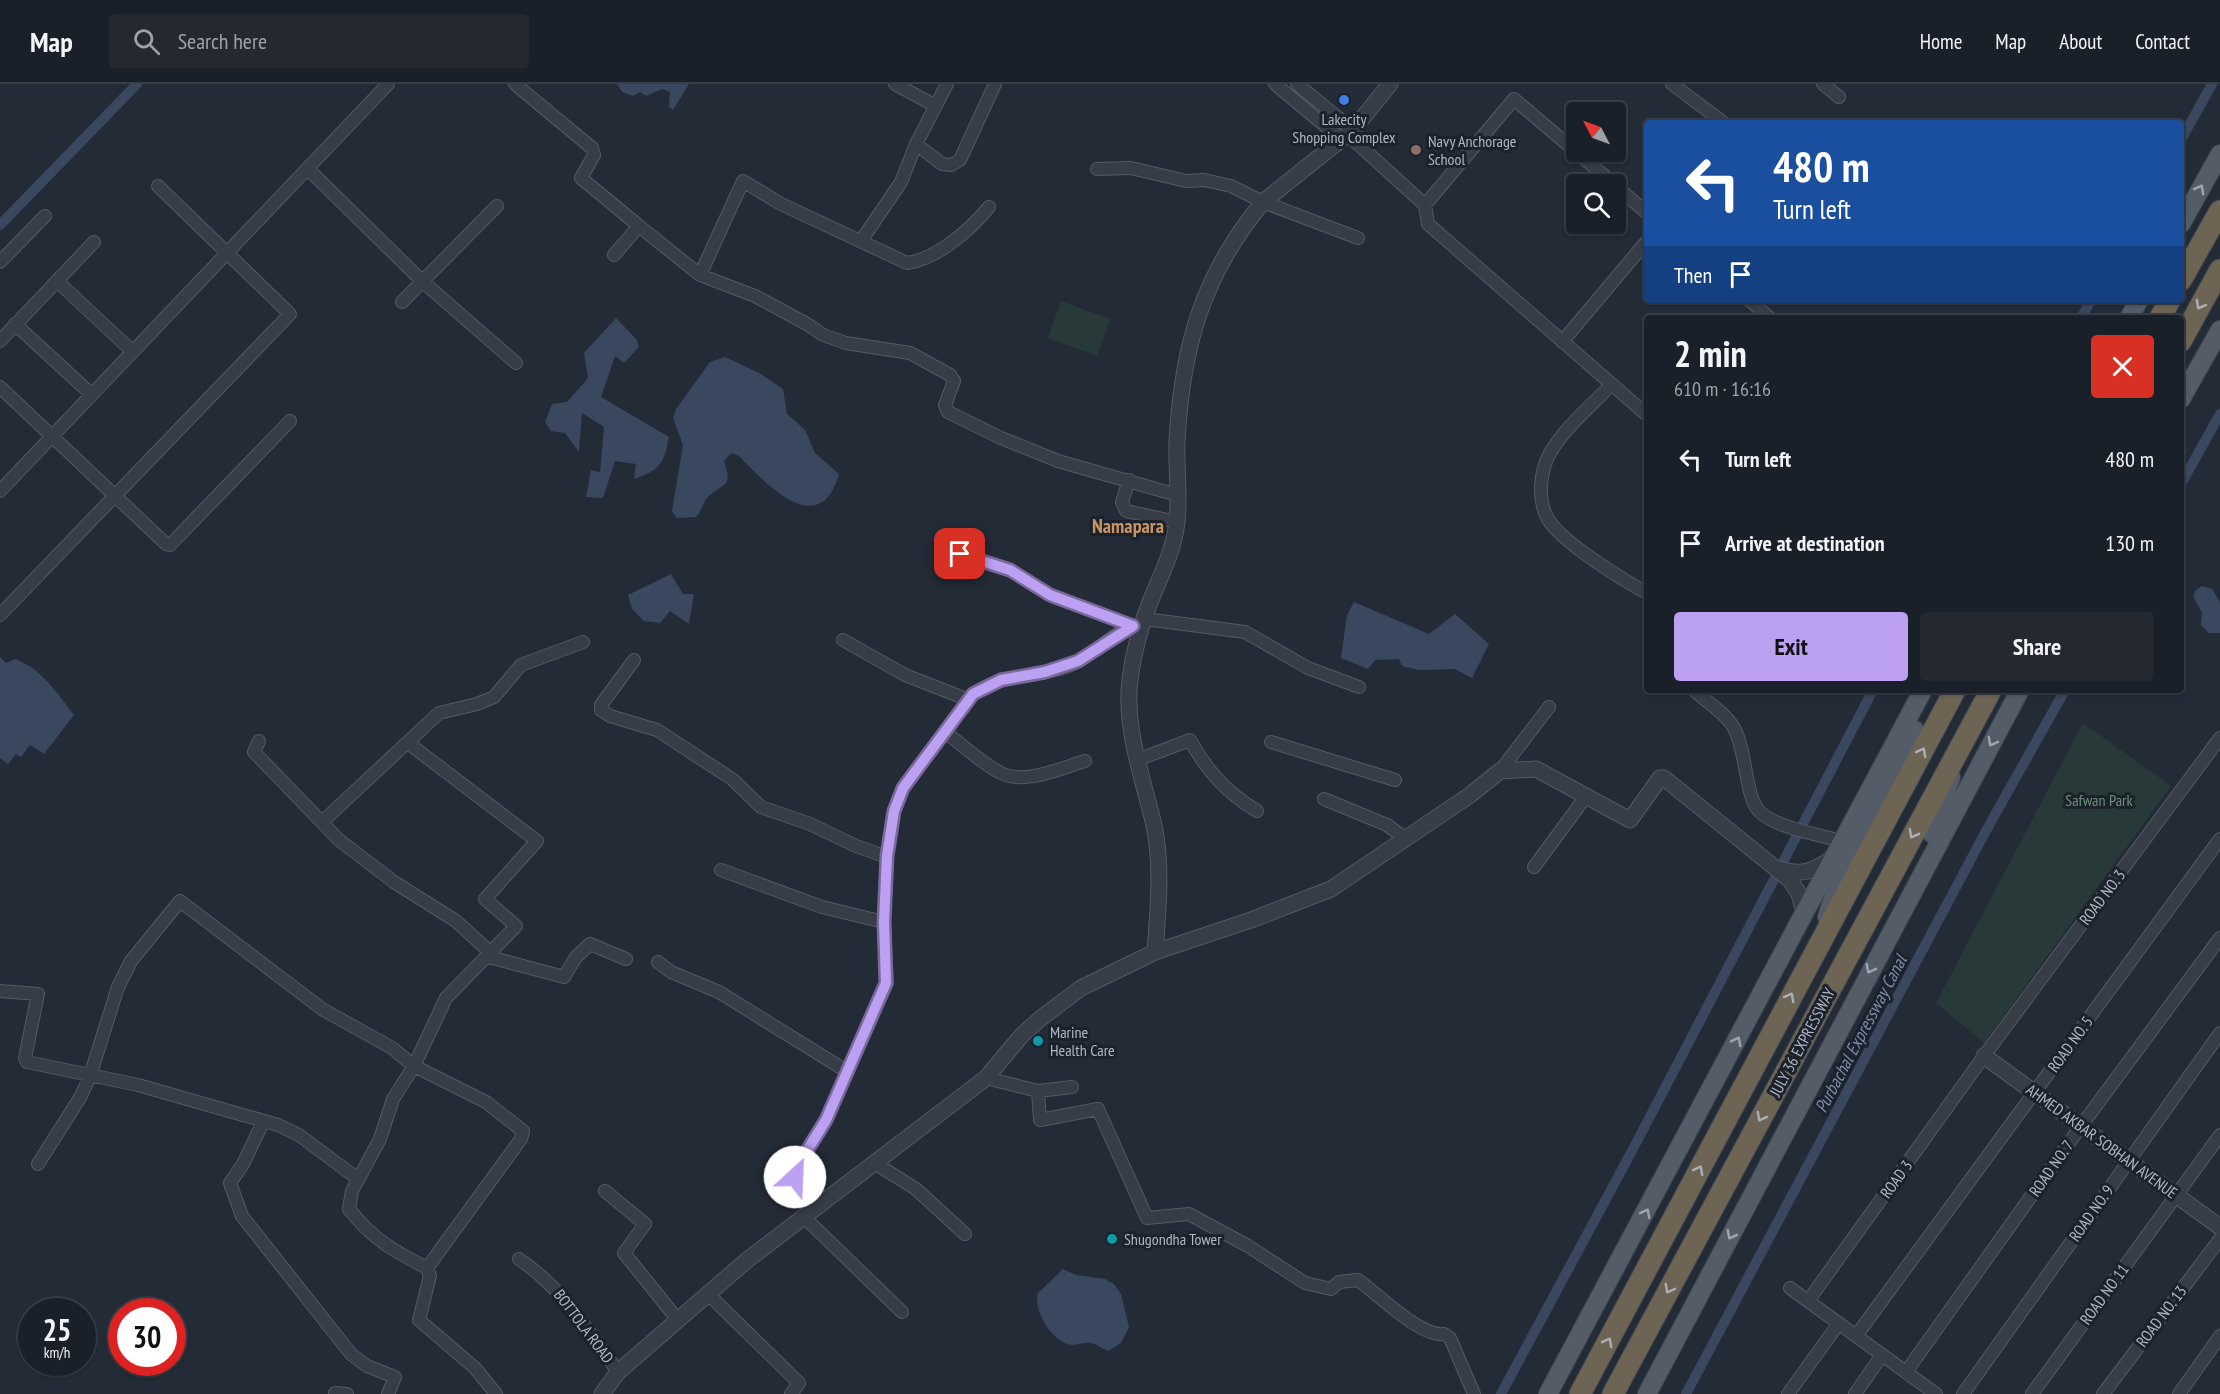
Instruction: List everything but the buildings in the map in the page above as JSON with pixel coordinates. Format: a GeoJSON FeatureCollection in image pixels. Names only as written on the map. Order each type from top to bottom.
{"type":"FeatureCollection","features":[{"type":"Feature","properties":{"kind":"highway"},"geometry":{"type":"LineString","coordinates":[[2184,275],[2220,211]]}},
{"type":"Feature","properties":{"kind":"highway"},"geometry":{"type":"LineString","coordinates":[[2184,336],[2220,270]]}},
{"type":"Feature","properties":{"kind":"highway","name":"JULY 36 EXPRESSWAY"},"geometry":{"type":"LineString","coordinates":[[1580,1394],[1953,693]]}},
{"type":"Feature","properties":{"kind":"highway","name":"JULY 36 EXPRESSWAY"},"geometry":{"type":"LineString","coordinates":[[1613,1394],[1988,693]]}},
{"type":"Feature","properties":{"kind":"main road"},"geometry":{"type":"LineString","coordinates":[[2184,219],[2220,154]]}},
{"type":"Feature","properties":{"kind":"main road"},"geometry":{"type":"LineString","coordinates":[[2184,394],[2220,330]]}},
{"type":"Feature","properties":{"kind":"main road"},"geometry":{"type":"LineString","coordinates":[[1548,1394],[1667,1175],[1841,841],[1922,693]]}},
{"type":"Feature","properties":{"kind":"main road"},"geometry":{"type":"LineString","coordinates":[[1821,939],[1839,880],[1916,728],[1923,693]]}},
{"type":"Feature","properties":{"kind":"main road"},"geometry":{"type":"LineString","coordinates":[[1647,1394],[1881,947],[2018,693]]}},
{"type":"Feature","properties":{"kind":"main road"},"geometry":{"type":"LineString","coordinates":[[1881,947],[1887,924],[1937,822],[1961,744]]}},
{"type":"Feature","properties":{"kind":"street"},"geometry":{"type":"LineString","coordinates":[[0,491],[388,84]]}},
{"type":"Feature","properties":{"kind":"street"},"geometry":{"type":"LineString","coordinates":[[515,84],[523,93],[592,147],[594,155],[581,178],[700,275],[755,296],[823,335],[846,343],[910,353],[950,375],[954,381],[945,405],[948,412],[1001,438],[1058,461],[1177,495]]}},
{"type":"Feature","properties":{"kind":"street"},"geometry":{"type":"LineString","coordinates":[[895,84],[936,106]]}},
{"type":"Feature","properties":{"kind":"street"},"geometry":{"type":"LineString","coordinates":[[861,241],[901,182],[916,144],[947,84]]}},
{"type":"Feature","properties":{"kind":"street"},"geometry":{"type":"LineString","coordinates":[[916,144],[942,164],[951,165],[960,160],[995,84]]}},
{"type":"Feature","properties":{"kind":"street"},"geometry":{"type":"LineString","coordinates":[[1275,84],[1347,134]]}},
{"type":"Feature","properties":{"kind":"street"},"geometry":{"type":"LineString","coordinates":[[1297,84],[1347,134],[1425,205],[1428,224],[1644,412]]}},
{"type":"Feature","properties":{"kind":"street"},"geometry":{"type":"LineString","coordinates":[[1155,952],[1159,885],[1153,823],[1137,760],[1129,692],[1140,623],[1169,557],[1177,522],[1177,441],[1183,375],[1193,324],[1211,282],[1227,254],[1263,202],[1347,134],[1390,84]]}},
{"type":"Feature","properties":{"kind":"street"},"geometry":{"type":"LineString","coordinates":[[1672,84],[1720,120]]}},
{"type":"Feature","properties":{"kind":"street"},"geometry":{"type":"LineString","coordinates":[[1823,84],[1839,97]]}},
{"type":"Feature","properties":{"kind":"street"},"geometry":{"type":"LineString","coordinates":[[1425,205],[1514,99],[1602,174]]}},
{"type":"Feature","properties":{"kind":"street"},"geometry":{"type":"LineString","coordinates":[[1097,169],[1131,168],[1186,181],[1204,180],[1231,186],[1263,202],[1358,238]]}},
{"type":"Feature","properties":{"kind":"street"},"geometry":{"type":"LineString","coordinates":[[308,169],[422,281],[516,363]]}},
{"type":"Feature","properties":{"kind":"street"},"geometry":{"type":"LineString","coordinates":[[700,275],[743,181],[781,204],[907,263],[919,262],[945,246],[979,219],[989,207]]}},
{"type":"Feature","properties":{"kind":"street"},"geometry":{"type":"LineString","coordinates":[[0,615],[290,314],[158,186]]}},
{"type":"Feature","properties":{"kind":"street"},"geometry":{"type":"LineString","coordinates":[[1626,195],[1644,210]]}},
{"type":"Feature","properties":{"kind":"street"},"geometry":{"type":"LineString","coordinates":[[402,302],[497,206]]}},
{"type":"Feature","properties":{"kind":"street"},"geometry":{"type":"LineString","coordinates":[[0,262],[45,216]]}},
{"type":"Feature","properties":{"kind":"street"},"geometry":{"type":"LineString","coordinates":[[614,255],[639,226]]}},
{"type":"Feature","properties":{"kind":"street"},"geometry":{"type":"LineString","coordinates":[[0,341],[94,243]]}},
{"type":"Feature","properties":{"kind":"street"},"geometry":{"type":"LineString","coordinates":[[1562,342],[1644,245]]}},
{"type":"Feature","properties":{"kind":"street"},"geometry":{"type":"LineString","coordinates":[[57,281],[132,351]]}},
{"type":"Feature","properties":{"kind":"street"},"geometry":{"type":"LineString","coordinates":[[1752,303],[1766,315]]}},
{"type":"Feature","properties":{"kind":"street"},"geometry":{"type":"LineString","coordinates":[[15,324],[91,394]]}},
{"type":"Feature","properties":{"kind":"street"},"geometry":{"type":"LineString","coordinates":[[1611,385],[1556,443],[1548,455],[1541,480],[1541,493],[1548,519],[1564,537],[1644,590]]}},
{"type":"Feature","properties":{"kind":"street"},"geometry":{"type":"LineString","coordinates":[[0,387],[162,542],[170,545],[290,421]]}},
{"type":"Feature","properties":{"kind":"street"},"geometry":{"type":"LineString","coordinates":[[1129,480],[1122,502],[1126,511],[1177,522]]}},
{"type":"Feature","properties":{"kind":"street"},"geometry":{"type":"LineString","coordinates":[[960,554],[1010,570],[1050,595],[1140,623],[1245,632],[1308,668],[1359,687]]}},
{"type":"Feature","properties":{"kind":"street"},"geometry":{"type":"LineString","coordinates":[[822,1202],[799,1183],[795,1170],[826,1120],[886,983],[884,922],[887,856],[894,811],[903,788],[969,700],[981,688],[1001,680],[1045,672],[1078,661],[1140,623]]}},
{"type":"Feature","properties":{"kind":"street"},"geometry":{"type":"LineString","coordinates":[[843,640],[905,675],[969,700]]}},
{"type":"Feature","properties":{"kind":"street"},"geometry":{"type":"LineString","coordinates":[[322,822],[439,713],[477,704],[494,697],[521,665],[583,642]]}},
{"type":"Feature","properties":{"kind":"street"},"geometry":{"type":"LineString","coordinates":[[634,660],[601,705],[601,710],[610,716],[657,730],[732,779],[761,807],[810,824],[855,846],[887,856]]}},
{"type":"Feature","properties":{"kind":"street"},"geometry":{"type":"LineString","coordinates":[[1697,693],[1733,726],[1745,756],[1753,801],[1759,811],[1780,823],[1841,841]]}},
{"type":"Feature","properties":{"kind":"street"},"geometry":{"type":"LineString","coordinates":[[602,1394],[618,1372],[708,1294],[803,1216],[876,1164],[986,1078],[1022,1035],[1081,988],[1155,952],[1251,920],[1331,889],[1470,795],[1500,771],[1549,707]]}},
{"type":"Feature","properties":{"kind":"street"},"geometry":{"type":"LineString","coordinates":[[946,733],[1000,773],[1017,777],[1033,776],[1085,761]]}},
{"type":"Feature","properties":{"kind":"street","name":"ROAD NO. 3"},"geometry":{"type":"LineString","coordinates":[[1986,1052],[2220,738]]}},
{"type":"Feature","properties":{"kind":"street"},"geometry":{"type":"LineString","coordinates":[[1137,760],[1190,740],[1201,761],[1219,783],[1236,799],[1257,812]]}},
{"type":"Feature","properties":{"kind":"street"},"geometry":{"type":"LineString","coordinates":[[259,741],[254,752],[339,840],[385,875],[456,921],[491,955],[564,977],[576,957],[590,944],[626,958]]}},
{"type":"Feature","properties":{"kind":"street"},"geometry":{"type":"LineString","coordinates":[[1271,742],[1395,780]]}},
{"type":"Feature","properties":{"kind":"street"},"geometry":{"type":"LineString","coordinates":[[408,743],[537,842],[484,899],[516,925],[491,955],[446,998],[414,1066],[393,1099],[380,1138],[358,1179],[350,1199],[349,1209],[366,1231],[389,1248],[427,1268],[430,1276],[420,1321],[475,1368],[496,1394]]}},
{"type":"Feature","properties":{"kind":"street"},"geometry":{"type":"LineString","coordinates":[[1500,771],[1536,770],[1587,795],[1630,820],[1660,778],[1664,777],[1777,868],[1795,874],[1809,871],[1832,858]]}},
{"type":"Feature","properties":{"kind":"street"},"geometry":{"type":"LineString","coordinates":[[1534,867],[1587,795]]}},
{"type":"Feature","properties":{"kind":"street"},"geometry":{"type":"LineString","coordinates":[[1324,800],[1387,825],[1406,839]]}},
{"type":"Feature","properties":{"kind":"street","name":"ROAD NO. 5"},"geometry":{"type":"LineString","coordinates":[[1857,1336],[2220,839]]}},
{"type":"Feature","properties":{"kind":"street"},"geometry":{"type":"LineString","coordinates":[[1777,868],[1799,894],[1804,912]]}},
{"type":"Feature","properties":{"kind":"street"},"geometry":{"type":"LineString","coordinates":[[721,870],[822,908],[884,922]]}},
{"type":"Feature","properties":{"kind":"street"},"geometry":{"type":"LineString","coordinates":[[38,1164],[63,1128],[90,1076],[118,987],[131,961],[180,901],[297,992],[392,1048],[414,1066],[486,1102],[523,1131],[521,1138],[427,1268]]}},
{"type":"Feature","properties":{"kind":"street","name":"ROAD NO. 7"},"geometry":{"type":"LineString","coordinates":[[1906,1372],[2083,1122],[2220,938]]}},
{"type":"Feature","properties":{"kind":"street"},"geometry":{"type":"LineString","coordinates":[[658,962],[671,972],[720,992],[848,1072]]}},
{"type":"Feature","properties":{"kind":"street"},"geometry":{"type":"LineString","coordinates":[[0,991],[38,994],[25,1058],[27,1062],[138,1085],[263,1122],[299,1135],[358,1179]]}},
{"type":"Feature","properties":{"kind":"street","name":"ROAD NO. 9"},"geometry":{"type":"LineString","coordinates":[[1963,1394],[2220,1033]]}},
{"type":"Feature","properties":{"kind":"street","name":"AHMED AKBAR SOBHAN AVENUE"},"geometry":{"type":"LineString","coordinates":[[1986,1052],[2179,1191],[2220,1216]]}},
{"type":"Feature","properties":{"kind":"street","name":"ROAD 3"},"geometry":{"type":"LineString","coordinates":[[1808,1301],[1986,1052]]}},
{"type":"Feature","properties":{"kind":"street"},"geometry":{"type":"LineString","coordinates":[[986,1078],[1038,1091],[1072,1087]]}},
{"type":"Feature","properties":{"kind":"street"},"geometry":{"type":"LineString","coordinates":[[1038,1091],[1040,1120],[1098,1109],[1147,1218],[1190,1214],[1248,1246],[1305,1283],[1331,1289],[1339,1282],[1358,1280],[1410,1320],[1434,1335],[1444,1334],[1450,1338],[1473,1394]]}},
{"type":"Feature","properties":{"kind":"street"},"geometry":{"type":"LineString","coordinates":[[263,1122],[229,1185],[242,1216],[351,1354],[366,1366],[395,1377],[388,1394]]}},
{"type":"Feature","properties":{"kind":"street","name":"ROAD NO 11"},"geometry":{"type":"LineString","coordinates":[[2032,1394],[2220,1135]]}},
{"type":"Feature","properties":{"kind":"street"},"geometry":{"type":"LineString","coordinates":[[876,1164],[916,1189],[965,1234]]}},
{"type":"Feature","properties":{"kind":"street"},"geometry":{"type":"LineString","coordinates":[[605,1191],[645,1224],[624,1253],[678,1320]]}},
{"type":"Feature","properties":{"kind":"street","name":"AHMED AKBAR SOBHAN AVENUE"},"geometry":{"type":"LineString","coordinates":[[2179,1191],[2220,1227]]}},
{"type":"Feature","properties":{"kind":"street"},"geometry":{"type":"LineString","coordinates":[[803,1216],[902,1312]]}},
{"type":"Feature","properties":{"kind":"street","name":"ROAD NO. 13"},"geometry":{"type":"LineString","coordinates":[[2103,1394],[2220,1239]]}},
{"type":"Feature","properties":{"kind":"street","name":"BOTTOLA ROAD"},"geometry":{"type":"LineString","coordinates":[[519,1259],[542,1274],[559,1291],[618,1372]]}},
{"type":"Feature","properties":{"kind":"street"},"geometry":{"type":"LineString","coordinates":[[1790,1288],[1931,1392]]}},
{"type":"Feature","properties":{"kind":"street"},"geometry":{"type":"LineString","coordinates":[[708,1294],[799,1383],[791,1394]]}},
{"type":"Feature","properties":{"kind":"street"},"geometry":{"type":"LineString","coordinates":[[1788,1394],[1839,1323]]}},
{"type":"Feature","properties":{"kind":"street"},"geometry":{"type":"LineString","coordinates":[[2179,1394],[2220,1336]]}},
{"type":"Feature","properties":{"kind":"street"},"geometry":{"type":"LineString","coordinates":[[1855,1394],[1882,1354]]}},
{"type":"Feature","properties":{"kind":"green space"},"geometry":{"type":"Polygon","coordinates":[[[1061,301],[1110,319],[1097,356],[1048,338],[1061,301]]]}},
{"type":"Feature","properties":{"kind":"green space","name":"Safwan Park"},"geometry":{"type":"Polygon","coordinates":[[[2083,723],[2171,786],[1984,1043],[1936,1003],[2083,723]]]}},
{"type":"Feature","properties":{"kind":"water"},"geometry":{"type":"Polygon","coordinates":[[[617,84],[689,84],[673,110],[669,107],[670,92],[662,89],[646,96],[640,92],[633,96],[622,92],[617,84]]]}},
{"type":"Feature","properties":{"kind":"water"},"geometry":{"type":"Polygon","coordinates":[[[616,318],[637,340],[639,347],[624,363],[615,356],[601,397],[669,437],[663,460],[655,469],[634,479],[636,464],[615,461],[603,498],[586,497],[591,470],[600,472],[604,427],[582,413],[579,452],[565,433],[551,431],[545,422],[552,404],[567,402],[588,378],[584,353],[616,318]]]}},
{"type":"Feature","properties":{"kind":"water"},"geometry":{"type":"Polygon","coordinates":[[[725,357],[761,374],[783,389],[787,414],[805,430],[815,453],[839,474],[830,494],[819,504],[806,506],[792,501],[777,492],[739,456],[731,453],[724,461],[728,476],[726,483],[707,498],[696,517],[677,518],[672,511],[683,445],[673,418],[676,409],[710,362],[725,357]]]}},
{"type":"Feature","properties":{"kind":"water"},"geometry":{"type":"Polygon","coordinates":[[[671,574],[683,594],[694,594],[689,624],[670,611],[660,623],[644,621],[632,609],[628,595],[671,574]]]}},
{"type":"Feature","properties":{"kind":"water"},"geometry":{"type":"Polygon","coordinates":[[[2202,586],[2212,589],[2220,602],[2220,633],[2209,633],[2201,625],[2202,613],[2193,596],[2202,586]]]}},
{"type":"Feature","properties":{"kind":"water"},"geometry":{"type":"Polygon","coordinates":[[[1354,602],[1429,634],[1455,614],[1489,644],[1472,678],[1455,669],[1419,670],[1402,666],[1399,659],[1375,660],[1368,669],[1341,658],[1347,615],[1354,602]]]}},
{"type":"Feature","properties":{"kind":"water"},"geometry":{"type":"Polygon","coordinates":[[[0,657],[6,663],[15,659],[41,675],[74,715],[44,754],[30,745],[21,757],[16,754],[8,764],[0,758],[0,657]]]}},
{"type":"Feature","properties":{"kind":"water"},"geometry":{"type":"Polygon","coordinates":[[[1063,1269],[1076,1275],[1105,1279],[1114,1284],[1121,1294],[1129,1327],[1121,1343],[1108,1351],[1091,1343],[1070,1345],[1061,1341],[1049,1330],[1040,1315],[1038,1293],[1063,1269]]]}},
{"type":"Feature","properties":{"kind":"waterway"},"geometry":{"type":"LineString","coordinates":[[0,225],[137,84]]}},
{"type":"Feature","properties":{"kind":"waterway","name":"Purbachal Expressway Canal"},"geometry":{"type":"LineString","coordinates":[[2184,135],[2212,84]]}},
{"type":"Feature","properties":{"kind":"waterway","name":"Purbachal Expressway Canal"},"geometry":{"type":"LineString","coordinates":[[2083,315],[2089,303]]}},
{"type":"Feature","properties":{"kind":"waterway","name":"Purbachal Expressway Canal"},"geometry":{"type":"LineString","coordinates":[[2184,479],[2220,414]]}},
{"type":"Feature","properties":{"kind":"waterway","name":"Purbachal Expressway Canal"},"geometry":{"type":"LineString","coordinates":[[1501,1394],[1633,1149],[1871,693]]}},
{"type":"Feature","properties":{"kind":"waterway","name":"Purbachal Expressway Canal"},"geometry":{"type":"LineString","coordinates":[[1686,1394],[1987,829],[2063,693]]}},
{"type":"Feature","properties":{"kind":"place","name":"Lakecity Shopping Complex"},"geometry":{"type":"Point","coordinates":[1344,100]}},
{"type":"Feature","properties":{"kind":"place","name":"Navy Anchorage School"},"geometry":{"type":"Point","coordinates":[1416,150]}},
{"type":"Feature","properties":{"kind":"place","name":"Marine Health Care"},"geometry":{"type":"Point","coordinates":[1038,1041]}},
{"type":"Feature","properties":{"kind":"place","name":"Shugondha Tower"},"geometry":{"type":"Point","coordinates":[1112,1239]}},
{"type":"Feature","properties":{"kind":"district","name":"Namapara"},"geometry":{"type":"Point","coordinates":[1128,526]}},
{"type":"Feature","properties":{"kind":"route"},"geometry":{"type":"LineString","coordinates":[[795,1177],[795,1170],[826,1120],[886,983],[884,922],[887,856],[894,811],[903,788],[973,694],[981,688],[1001,680],[1045,672],[1078,661],[1133,626],[1050,595],[1010,570],[960,554]]}}]}
